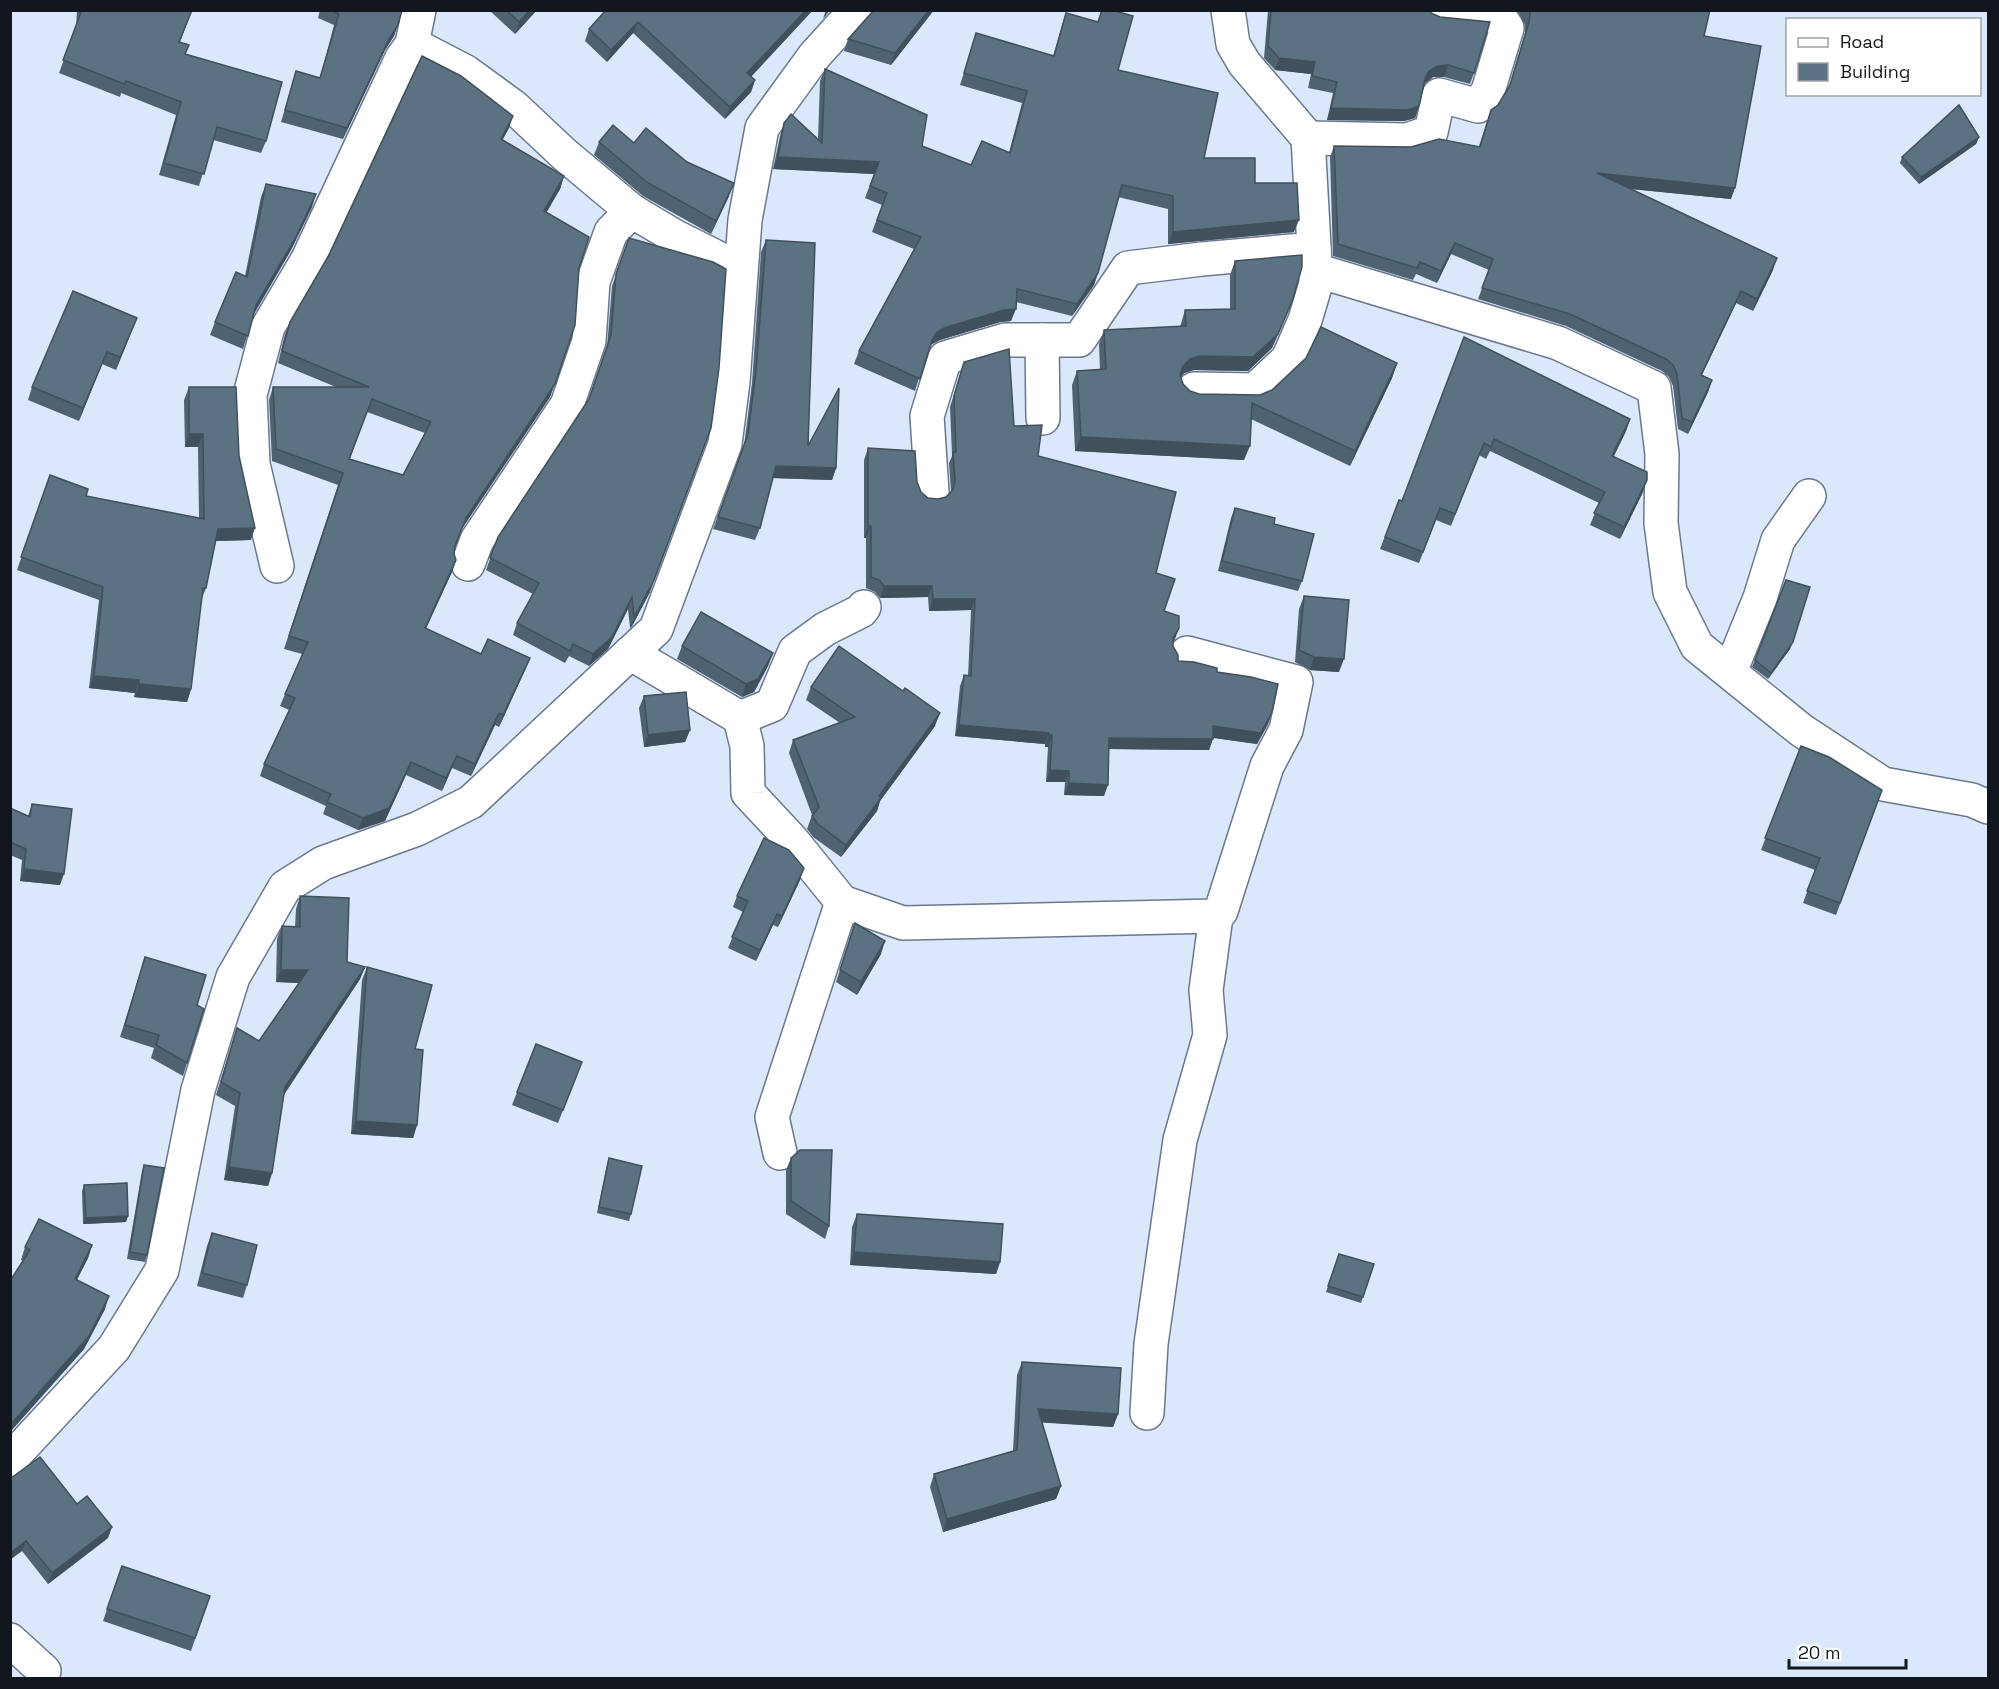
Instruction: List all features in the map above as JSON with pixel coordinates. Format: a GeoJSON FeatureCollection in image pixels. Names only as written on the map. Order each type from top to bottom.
{"type":"FeatureCollection","features":[{"type":"Feature","properties":{"kind":"street"},"geometry":{"type":"LineString","coordinates":[[278,566],[253,464],[250,395],[268,327],[308,259],[402,58],[412,44],[419,10]]}},
{"type":"Feature","properties":{"kind":"street"},"geometry":{"type":"LineString","coordinates":[[10,1460],[114,1348],[162,1270],[198,1090],[233,977],[285,887],[323,863],[417,829],[471,802],[656,629],[725,444],[733,381],[745,220],[762,128],[815,55],[856,10]]}},
{"type":"Feature","properties":{"kind":"street"},"geometry":{"type":"LineString","coordinates":[[1194,389],[1255,390],[1288,359],[1305,320],[1316,283],[1308,138],[1244,63],[1233,44],[1228,10]]}},
{"type":"Feature","properties":{"kind":"street"},"geometry":{"type":"LineString","coordinates":[[1308,138],[1407,140],[1431,132],[1439,95],[1478,106],[1488,91],[1507,28],[1499,16],[1438,10]]}},
{"type":"Feature","properties":{"kind":"street"},"geometry":{"type":"LineString","coordinates":[[412,44],[466,72],[514,107],[564,154],[632,211],[674,236],[740,269]]}},
{"type":"Feature","properties":{"kind":"street"},"geometry":{"type":"LineString","coordinates":[[468,564],[477,540],[567,405],[589,341],[593,282],[611,232],[632,211]]}},
{"type":"Feature","properties":{"kind":"street"},"geometry":{"type":"LineString","coordinates":[[932,492],[927,416],[945,358],[1005,340],[1079,340],[1128,268],[1202,259],[1315,260],[1558,343],[1654,388],[1662,454],[1660,523],[1670,592],[1697,646],[1801,730],[1882,784],[1972,800],[1989,807]]}},
{"type":"Feature","properties":{"kind":"street"},"geometry":{"type":"LineString","coordinates":[[1042,340],[1043,418]]}},
{"type":"Feature","properties":{"kind":"street"},"geometry":{"type":"LineString","coordinates":[[1730,672],[1760,598],[1778,540],[1809,496]]}},
{"type":"Feature","properties":{"kind":"street"},"geometry":{"type":"LineString","coordinates":[[740,717],[772,705],[795,651],[825,629],[861,611],[864,607]]}},
{"type":"Feature","properties":{"kind":"street"},"geometry":{"type":"LineString","coordinates":[[630,653],[740,717],[747,746],[748,793],[791,839],[842,902],[903,923],[1216,916]]}},
{"type":"Feature","properties":{"kind":"street"},"geometry":{"type":"LineString","coordinates":[[1147,1413],[1151,1344],[1180,1140],[1210,1035],[1206,990],[1216,916],[1221,911],[1267,766],[1286,730],[1296,682],[1187,653]]}},
{"type":"Feature","properties":{"kind":"street"},"geometry":{"type":"LineString","coordinates":[[780,1153],[772,1117],[842,902]]}},
{"type":"Feature","properties":{"kind":"street"},"geometry":{"type":"LineString","coordinates":[[10,1640],[44,1671]]}},
{"type":"Feature","properties":{"kind":"building"},"geometry":{"type":"Polygon","coordinates":[[[81,10],[192,10],[179,42],[189,45],[185,54],[282,82],[266,141],[217,127],[204,174],[164,163],[181,102],[126,81],[124,84],[63,60],[81,10]]]}},
{"type":"Feature","properties":{"kind":"building"},"geometry":{"type":"Polygon","coordinates":[[[331,10],[402,10],[398,25],[389,39],[347,128],[285,110],[296,71],[320,78],[339,14],[331,10]]]}},
{"type":"Feature","properties":{"kind":"building"},"geometry":{"type":"Polygon","coordinates":[[[506,10],[530,10],[519,22],[506,10]]]}},
{"type":"Feature","properties":{"kind":"building"},"geometry":{"type":"Polygon","coordinates":[[[606,10],[806,10],[747,73],[755,80],[730,107],[638,22],[611,50],[589,29],[606,10]]]}},
{"type":"Feature","properties":{"kind":"building"},"geometry":{"type":"Polygon","coordinates":[[[874,10],[929,10],[895,53],[848,39],[874,10]]]}},
{"type":"Feature","properties":{"kind":"building"},"geometry":{"type":"Polygon","coordinates":[[[1102,10],[1112,10],[1133,16],[1118,70],[1218,93],[1204,158],[1255,158],[1255,183],[1297,183],[1299,220],[1173,232],[1173,196],[1122,185],[1098,273],[1077,304],[1017,289],[1016,309],[1004,310],[937,332],[932,340],[920,379],[859,351],[921,237],[877,220],[887,193],[870,186],[879,162],[778,157],[784,123],[791,114],[822,143],[825,69],[927,115],[922,146],[971,165],[982,141],[1010,153],[1027,91],[964,73],[976,33],[1054,56],[1066,13],[1098,22],[1102,10]]]}},
{"type":"Feature","properties":{"kind":"building"},"geometry":{"type":"Polygon","coordinates":[[[1271,10],[1429,10],[1440,17],[1490,22],[1474,73],[1448,65],[1438,66],[1429,71],[1419,106],[1408,110],[1331,108],[1337,82],[1312,76],[1315,62],[1279,58],[1268,46],[1271,10]]]}},
{"type":"Feature","properties":{"kind":"building"},"geometry":{"type":"Polygon","coordinates":[[[1528,10],[1710,10],[1704,36],[1761,46],[1735,188],[1597,173],[1777,258],[1757,299],[1741,291],[1701,375],[1712,380],[1692,422],[1682,418],[1677,374],[1673,365],[1666,359],[1570,314],[1482,288],[1493,259],[1455,243],[1441,271],[1420,262],[1417,268],[1338,244],[1334,146],[1411,147],[1439,139],[1480,147],[1491,110],[1498,105],[1510,85],[1529,22],[1528,10]]]}},
{"type":"Feature","properties":{"kind":"building"},"geometry":{"type":"Polygon","coordinates":[[[422,56],[461,76],[513,116],[501,139],[564,176],[544,211],[589,237],[579,268],[575,325],[555,384],[466,518],[455,546],[456,560],[425,628],[481,654],[488,639],[530,658],[503,715],[499,713],[475,764],[457,756],[446,778],[411,762],[389,808],[363,818],[327,802],[331,794],[264,764],[295,698],[285,694],[308,642],[289,636],[343,473],[276,449],[273,387],[369,387],[282,351],[290,322],[329,255],[422,56]],[[372,399],[349,459],[403,475],[431,422],[372,399]]]}},
{"type":"Feature","properties":{"kind":"building"},"geometry":{"type":"Polygon","coordinates":[[[1959,105],[1979,137],[1921,177],[1902,157],[1959,105]]]}},
{"type":"Feature","properties":{"kind":"building"},"geometry":{"type":"Polygon","coordinates":[[[613,125],[634,143],[646,128],[687,162],[734,183],[716,221],[648,183],[599,142],[613,125]]]}},
{"type":"Feature","properties":{"kind":"building"},"geometry":{"type":"Polygon","coordinates":[[[266,184],[316,194],[296,237],[256,305],[248,336],[215,322],[236,272],[247,277],[266,184]]]}},
{"type":"Feature","properties":{"kind":"building"},"geometry":{"type":"Polygon","coordinates":[[[629,238],[713,262],[726,269],[719,368],[711,428],[654,580],[636,614],[634,616],[632,597],[612,637],[593,654],[573,644],[570,651],[517,623],[539,583],[490,558],[498,537],[589,399],[611,335],[616,274],[629,238]]]}},
{"type":"Feature","properties":{"kind":"building"},"geometry":{"type":"Polygon","coordinates":[[[766,240],[815,243],[808,446],[839,388],[836,468],[776,466],[760,528],[718,517],[748,434],[756,371],[766,240]]]}},
{"type":"Feature","properties":{"kind":"building"},"geometry":{"type":"Polygon","coordinates":[[[1302,255],[1302,267],[1293,299],[1278,334],[1253,357],[1199,356],[1190,359],[1183,366],[1180,375],[1183,384],[1190,391],[1199,394],[1260,395],[1272,390],[1306,358],[1321,327],[1397,363],[1355,451],[1252,403],[1250,446],[1081,437],[1077,371],[1106,369],[1104,330],[1186,326],[1185,310],[1235,309],[1235,261],[1302,255]]]}},
{"type":"Feature","properties":{"kind":"building"},"geometry":{"type":"Polygon","coordinates":[[[73,291],[137,318],[120,357],[107,352],[83,408],[32,387],[73,291]]]}},
{"type":"Feature","properties":{"kind":"building"},"geometry":{"type":"Polygon","coordinates":[[[1464,337],[1630,419],[1612,456],[1647,472],[1647,480],[1624,527],[1594,513],[1605,492],[1494,439],[1491,447],[1484,443],[1455,514],[1440,508],[1423,552],[1385,537],[1399,500],[1402,501],[1464,337]]]}},
{"type":"Feature","properties":{"kind":"building"},"geometry":{"type":"Polygon","coordinates":[[[1009,349],[1014,426],[1042,425],[1038,456],[1176,492],[1156,573],[1175,579],[1164,611],[1179,616],[1179,628],[1173,638],[1178,661],[1194,662],[1217,668],[1217,672],[1278,684],[1272,712],[1261,733],[1213,726],[1213,739],[1109,738],[1108,785],[1069,783],[1069,771],[1050,770],[1052,735],[1049,733],[959,725],[964,675],[971,676],[975,599],[933,599],[932,586],[884,586],[879,580],[871,577],[871,526],[868,526],[868,448],[915,451],[917,482],[921,492],[928,498],[946,497],[953,490],[955,480],[954,396],[964,362],[1009,349]]]}},
{"type":"Feature","properties":{"kind":"building"},"geometry":{"type":"Polygon","coordinates":[[[189,387],[236,387],[239,456],[255,528],[218,529],[206,588],[203,588],[191,689],[139,684],[139,680],[94,676],[103,587],[21,557],[50,475],[88,489],[86,496],[204,519],[203,434],[189,434],[189,387]]]}},
{"type":"Feature","properties":{"kind":"building"},"geometry":{"type":"Polygon","coordinates":[[[1235,508],[1275,518],[1274,524],[1314,534],[1302,581],[1222,561],[1235,508]]]}},
{"type":"Feature","properties":{"kind":"building"},"geometry":{"type":"Polygon","coordinates":[[[1786,580],[1810,587],[1793,642],[1771,673],[1755,660],[1786,580]]]}},
{"type":"Feature","properties":{"kind":"building"},"geometry":{"type":"Polygon","coordinates":[[[1304,596],[1349,600],[1344,659],[1314,657],[1299,650],[1304,596]]]}},
{"type":"Feature","properties":{"kind":"building"},"geometry":{"type":"Polygon","coordinates":[[[701,612],[773,653],[758,679],[746,684],[682,646],[701,612]]]}},
{"type":"Feature","properties":{"kind":"building"},"geometry":{"type":"Polygon","coordinates":[[[839,646],[903,691],[905,688],[940,713],[846,845],[818,824],[812,816],[819,807],[793,740],[855,717],[811,687],[839,646]]]}},
{"type":"Feature","properties":{"kind":"building"},"geometry":{"type":"Polygon","coordinates":[[[686,692],[690,730],[648,735],[644,696],[686,692]]]}},
{"type":"Feature","properties":{"kind":"building"},"geometry":{"type":"Polygon","coordinates":[[[1801,746],[1829,757],[1882,790],[1840,903],[1807,891],[1820,858],[1765,838],[1801,746]]]}},
{"type":"Feature","properties":{"kind":"building"},"geometry":{"type":"Polygon","coordinates":[[[32,804],[72,809],[64,874],[24,869],[26,849],[10,842],[10,808],[30,817],[32,804]]]}},
{"type":"Feature","properties":{"kind":"building"},"geometry":{"type":"Polygon","coordinates":[[[764,838],[789,850],[804,868],[782,916],[777,914],[760,950],[732,937],[748,901],[737,896],[764,838]]]}},
{"type":"Feature","properties":{"kind":"building"},"geometry":{"type":"Polygon","coordinates":[[[300,896],[349,898],[347,962],[365,967],[285,1087],[272,1173],[229,1167],[240,1093],[221,1082],[237,1028],[259,1041],[308,970],[281,970],[282,926],[300,927],[300,896]]]}},
{"type":"Feature","properties":{"kind":"building"},"geometry":{"type":"Polygon","coordinates":[[[855,923],[885,941],[861,982],[840,970],[855,923]]]}},
{"type":"Feature","properties":{"kind":"building"},"geometry":{"type":"Polygon","coordinates":[[[145,957],[206,975],[197,1005],[204,1009],[187,1063],[156,1045],[159,1035],[125,1025],[145,957]]]}},
{"type":"Feature","properties":{"kind":"building"},"geometry":{"type":"Polygon","coordinates":[[[367,967],[432,985],[415,1049],[423,1050],[417,1125],[356,1121],[367,967]]]}},
{"type":"Feature","properties":{"kind":"building"},"geometry":{"type":"Polygon","coordinates":[[[536,1044],[582,1062],[563,1110],[517,1092],[536,1044]]]}},
{"type":"Feature","properties":{"kind":"building"},"geometry":{"type":"Polygon","coordinates":[[[800,1150],[832,1150],[829,1226],[791,1201],[791,1158],[800,1150]]]}},
{"type":"Feature","properties":{"kind":"building"},"geometry":{"type":"Polygon","coordinates":[[[609,1158],[642,1166],[631,1214],[599,1207],[609,1158]]]}},
{"type":"Feature","properties":{"kind":"building"},"geometry":{"type":"Polygon","coordinates":[[[144,1165],[164,1168],[147,1255],[130,1252],[144,1165]]]}},
{"type":"Feature","properties":{"kind":"building"},"geometry":{"type":"Polygon","coordinates":[[[127,1183],[128,1216],[86,1218],[84,1185],[127,1183]]]}},
{"type":"Feature","properties":{"kind":"building"},"geometry":{"type":"Polygon","coordinates":[[[857,1214],[1003,1224],[1000,1262],[854,1252],[857,1214]]]}},
{"type":"Feature","properties":{"kind":"building"},"geometry":{"type":"Polygon","coordinates":[[[39,1219],[92,1245],[75,1279],[109,1296],[89,1336],[13,1422],[10,1420],[10,1281],[30,1250],[25,1247],[39,1219]]]}},
{"type":"Feature","properties":{"kind":"building"},"geometry":{"type":"Polygon","coordinates":[[[212,1233],[257,1245],[247,1285],[202,1273],[212,1233]]]}},
{"type":"Feature","properties":{"kind":"building"},"geometry":{"type":"Polygon","coordinates":[[[1339,1254],[1374,1264],[1363,1297],[1328,1286],[1339,1254]]]}},
{"type":"Feature","properties":{"kind":"building"},"geometry":{"type":"Polygon","coordinates":[[[1022,1362],[1121,1368],[1118,1414],[1038,1409],[1061,1486],[947,1519],[934,1474],[1017,1450],[1022,1362]]]}},
{"type":"Feature","properties":{"kind":"building"},"geometry":{"type":"Polygon","coordinates":[[[40,1457],[77,1504],[87,1496],[112,1527],[52,1573],[26,1541],[10,1553],[10,1479],[40,1457]]]}},
{"type":"Feature","properties":{"kind":"building"},"geometry":{"type":"Polygon","coordinates":[[[122,1566],[210,1596],[195,1638],[107,1609],[122,1566]]]}}]}
